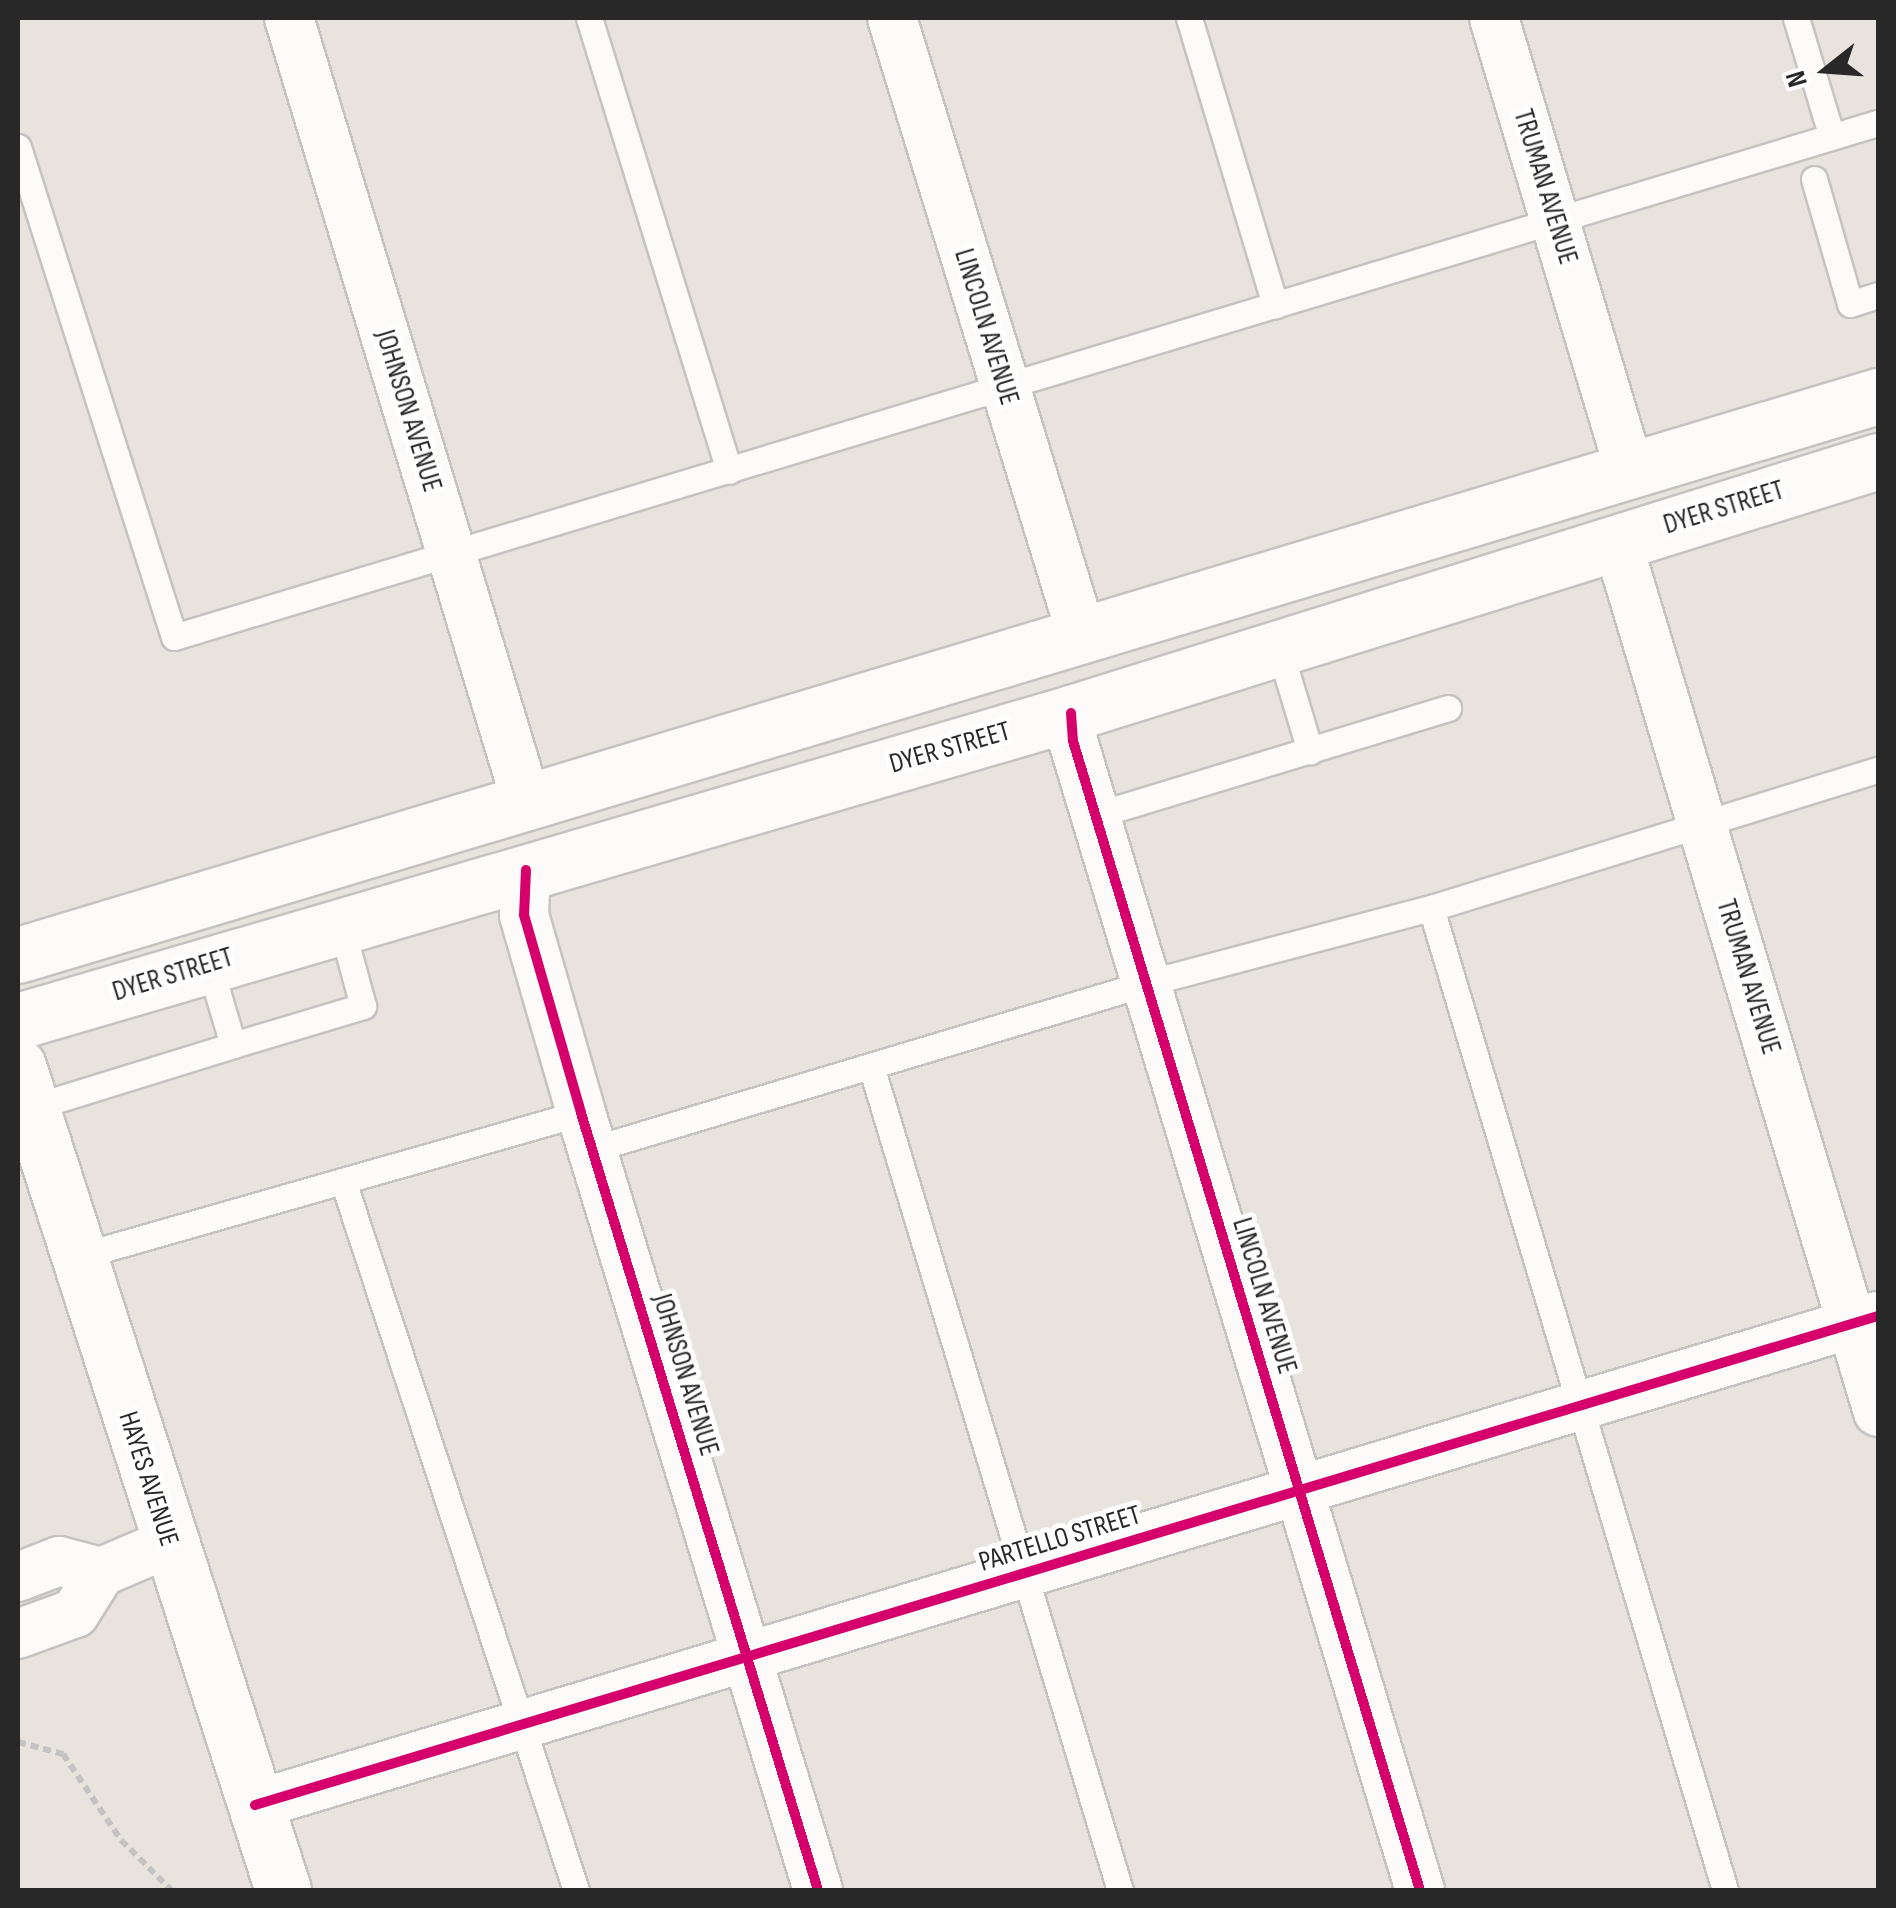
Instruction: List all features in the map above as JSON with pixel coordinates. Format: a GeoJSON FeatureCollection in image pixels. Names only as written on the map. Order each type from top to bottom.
{"type":"FeatureCollection","features":[{"type":"Feature","properties":{"kind":"main road"},"geometry":{"type":"LineString","coordinates":[[18,954],[1878,396]]}},
{"type":"Feature","properties":{"kind":"main road"},"geometry":{"type":"LineString","coordinates":[[1617,541],[1607,510],[1668,491],[1690,454]]}},
{"type":"Feature","properties":{"kind":"main road","name":"DYER STREET"},"geometry":{"type":"LineString","coordinates":[[18,1021],[1071,713],[1878,460]]}},
{"type":"Feature","properties":{"kind":"main road"},"geometry":{"type":"LineString","coordinates":[[760,802],[805,769],[902,727],[1070,674],[1081,658],[1082,636]]}},
{"type":"Feature","properties":{"kind":"main road","name":"HAYES AVENUE"},"geometry":{"type":"LineString","coordinates":[[24,1087],[283,1890]]}},
{"type":"Feature","properties":{"kind":"street","name":"JOHNSON AVENUE"},"geometry":{"type":"LineString","coordinates":[[289,18],[527,804]]}},
{"type":"Feature","properties":{"kind":"street","name":"LINCOLN AVENUE"},"geometry":{"type":"LineString","coordinates":[[892,18],[1082,636]]}},
{"type":"Feature","properties":{"kind":"street","name":"TRUMAN AVENUE"},"geometry":{"type":"LineString","coordinates":[[1494,18],[1630,471]]}},
{"type":"Feature","properties":{"kind":"street","name":"TRUMAN AVENUE"},"geometry":{"type":"LineString","coordinates":[[1617,541],[1702,824],[1865,1320],[1878,1412]]}},
{"type":"Feature","properties":{"kind":"street","name":"LINCOLN AVENUE"},"geometry":{"type":"LineString","coordinates":[[1071,713],[1096,816],[1420,1890]]}},
{"type":"Feature","properties":{"kind":"street","name":"JOHNSON AVENUE"},"geometry":{"type":"LineString","coordinates":[[526,870],[524,915],[818,1890]]}},
{"type":"Feature","properties":{"kind":"street","name":"PARTELLO STREET"},"geometry":{"type":"LineString","coordinates":[[254,1806],[1865,1320]]}},
{"type":"Feature","properties":{"kind":"street"},"geometry":{"type":"LineString","coordinates":[[18,1634],[75,1613],[101,1572],[169,1542]]}},
{"type":"Feature","properties":{"kind":"street"},"geometry":{"type":"LineString","coordinates":[[18,1577],[58,1562],[101,1572]]}},
{"type":"Feature","properties":{"kind":"lane"},"geometry":{"type":"LineString","coordinates":[[589,18],[730,471]]}},
{"type":"Feature","properties":{"kind":"lane"},"geometry":{"type":"LineString","coordinates":[[1189,18],[1275,305]]}},
{"type":"Feature","properties":{"kind":"lane"},"geometry":{"type":"LineString","coordinates":[[1796,18],[1832,137]]}},
{"type":"Feature","properties":{"kind":"lane"},"geometry":{"type":"LineString","coordinates":[[18,147],[174,638],[1878,123]]}},
{"type":"Feature","properties":{"kind":"lane"},"geometry":{"type":"LineString","coordinates":[[1814,178],[1850,304],[1878,295]]}},
{"type":"Feature","properties":{"kind":"lane"},"geometry":{"type":"LineString","coordinates":[[1279,648],[1310,751]]}},
{"type":"Feature","properties":{"kind":"lane"},"geometry":{"type":"LineString","coordinates":[[1096,816],[1448,708]]}},
{"type":"Feature","properties":{"kind":"lane"},"geometry":{"type":"LineString","coordinates":[[76,1257],[342,1181],[587,1131],[871,1066],[1147,984],[1431,908],[1878,770]]}},
{"type":"Feature","properties":{"kind":"lane"},"geometry":{"type":"LineString","coordinates":[[1431,908],[1725,1890]]}},
{"type":"Feature","properties":{"kind":"lane"},"geometry":{"type":"LineString","coordinates":[[24,1087],[232,1046],[364,1006],[341,925]]}},
{"type":"Feature","properties":{"kind":"lane"},"geometry":{"type":"LineString","coordinates":[[209,964],[232,1046]]}},
{"type":"Feature","properties":{"kind":"lane"},"geometry":{"type":"LineString","coordinates":[[871,1066],[1120,1890]]}},
{"type":"Feature","properties":{"kind":"lane"},"geometry":{"type":"LineString","coordinates":[[342,1181],[576,1890]]}},
{"type":"Feature","properties":{"kind":"path"},"geometry":{"type":"LineString","coordinates":[[18,1742],[63,1754],[121,1840],[171,1890]]}},
{"type":"Feature","properties":{"kind":"cycle path"},"geometry":{"type":"LineString","coordinates":[[1071,713],[1073,741],[1420,1890]]}},
{"type":"Feature","properties":{"kind":"cycle path"},"geometry":{"type":"LineString","coordinates":[[526,870],[524,915],[818,1890]]}},
{"type":"Feature","properties":{"kind":"cycle path"},"geometry":{"type":"LineString","coordinates":[[255,1805],[1878,1316]]}}]}
